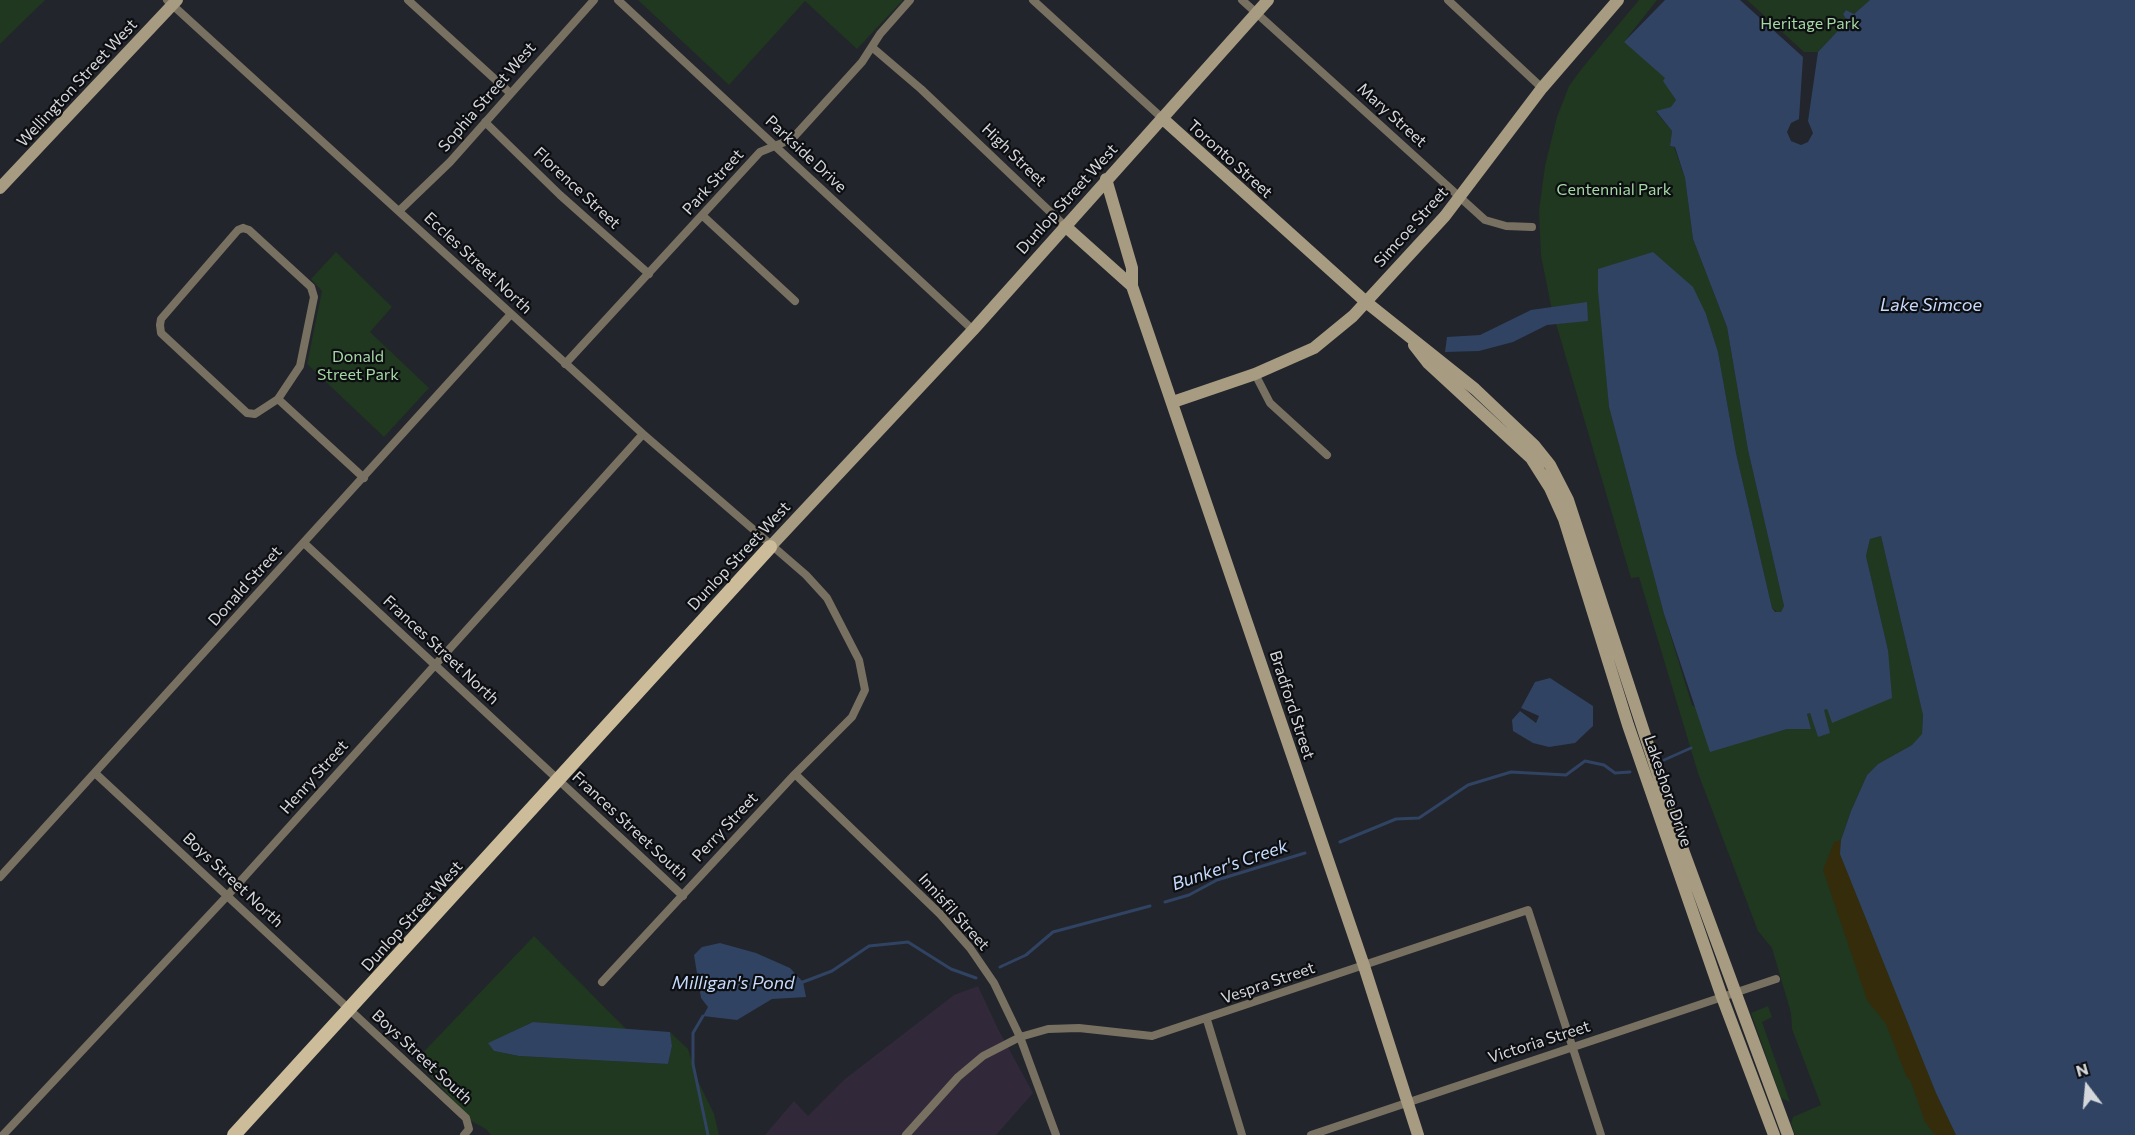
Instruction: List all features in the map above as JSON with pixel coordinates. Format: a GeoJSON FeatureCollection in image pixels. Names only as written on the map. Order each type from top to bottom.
{"type":"FeatureCollection","features":[{"type":"Feature","properties":{"kind":"main road","name":"Dunlop Street West"},"geometry":{"type":"LineString","coordinates":[[234,1135],[350,1010],[557,778],[973,330],[1268,0]]}},
{"type":"Feature","properties":{"kind":"main road","name":"Simcoe Street"},"geometry":{"type":"LineString","coordinates":[[1173,402],[1255,374],[1314,348],[1366,302],[1460,196],[1542,88],[1618,0]]}},
{"type":"Feature","properties":{"kind":"main road","name":"Wellington Street West"},"geometry":{"type":"LineString","coordinates":[[0,188],[172,2]]}},
{"type":"Feature","properties":{"kind":"main road","name":"Toronto Street"},"geometry":{"type":"LineString","coordinates":[[1162,118],[1409,338],[1428,363],[1537,456]]}},
{"type":"Feature","properties":{"kind":"main road","name":"Bradford Street"},"geometry":{"type":"LineString","coordinates":[[1106,179],[1132,268],[1132,286],[1364,966],[1418,1135]]}},
{"type":"Feature","properties":{"kind":"main road","name":"High Street"},"geometry":{"type":"LineString","coordinates":[[1065,226],[1132,286]]}},
{"type":"Feature","properties":{"kind":"main road"},"geometry":{"type":"LineString","coordinates":[[1537,456],[1568,500],[1677,832],[1788,1135]]}},
{"type":"Feature","properties":{"kind":"main road","name":"Lakeshore Drive"},"geometry":{"type":"LineString","coordinates":[[1537,456],[1563,519],[1620,702],[1722,997],[1774,1135]]}},
{"type":"Feature","properties":{"kind":"street"},"geometry":{"type":"LineString","coordinates":[[408,0],[509,92]]}},
{"type":"Feature","properties":{"kind":"street","name":"Sophia Street West"},"geometry":{"type":"LineString","coordinates":[[399,211],[450,162],[509,92],[594,0]]}},
{"type":"Feature","properties":{"kind":"street","name":"Parkside Drive"},"geometry":{"type":"LineString","coordinates":[[618,0],[973,330]]}},
{"type":"Feature","properties":{"kind":"street","name":"Park Street"},"geometry":{"type":"LineString","coordinates":[[565,364],[760,152],[792,139],[873,48],[880,34],[910,0]]}},
{"type":"Feature","properties":{"kind":"street","name":"Toronto Street"},"geometry":{"type":"LineString","coordinates":[[1033,0],[1162,118]]}},
{"type":"Feature","properties":{"kind":"street","name":"Mary Street"},"geometry":{"type":"LineString","coordinates":[[1242,0],[1485,220],[1506,226],[1532,227]]}},
{"type":"Feature","properties":{"kind":"street"},"geometry":{"type":"LineString","coordinates":[[1448,0],[1542,88]]}},
{"type":"Feature","properties":{"kind":"street","name":"Eccles Street North"},"geometry":{"type":"LineString","coordinates":[[172,2],[642,434],[770,547],[806,575],[827,598],[859,660],[866,690]]}},
{"type":"Feature","properties":{"kind":"street","name":"High Street"},"geometry":{"type":"LineString","coordinates":[[873,48],[921,89],[1065,226]]}},
{"type":"Feature","properties":{"kind":"street","name":"Florence Street"},"geometry":{"type":"LineString","coordinates":[[485,122],[649,274]]}},
{"type":"Feature","properties":{"kind":"street"},"geometry":{"type":"LineString","coordinates":[[703,216],[795,301]]}},
{"type":"Feature","properties":{"kind":"street"},"geometry":{"type":"LineString","coordinates":[[243,228],[249,230],[314,291],[300,366],[278,399],[263,411],[247,413],[161,333],[161,319],[238,230],[243,228]]}},
{"type":"Feature","properties":{"kind":"street","name":"Donald Street"},"geometry":{"type":"LineString","coordinates":[[0,877],[511,314]]}},
{"type":"Feature","properties":{"kind":"street"},"geometry":{"type":"LineString","coordinates":[[1255,374],[1270,403],[1327,455]]}},
{"type":"Feature","properties":{"kind":"street"},"geometry":{"type":"LineString","coordinates":[[278,399],[364,477]]}},
{"type":"Feature","properties":{"kind":"street","name":"Henry Street"},"geometry":{"type":"LineString","coordinates":[[3,1135],[228,895],[642,434]]}},
{"type":"Feature","properties":{"kind":"street","name":"Frances Street North"},"geometry":{"type":"LineString","coordinates":[[304,543],[557,778]]}},
{"type":"Feature","properties":{"kind":"street","name":"Perry Street"},"geometry":{"type":"LineString","coordinates":[[602,982],[795,774],[852,717],[866,690]]}},
{"type":"Feature","properties":{"kind":"street","name":"Boys Street North"},"geometry":{"type":"LineString","coordinates":[[95,773],[350,1010]]}},
{"type":"Feature","properties":{"kind":"street","name":"Innisfil Street"},"geometry":{"type":"LineString","coordinates":[[795,774],[940,914],[970,948],[994,983],[1020,1037],[1056,1135]]}},
{"type":"Feature","properties":{"kind":"street","name":"Frances Street South"},"geometry":{"type":"LineString","coordinates":[[557,778],[683,896]]}},
{"type":"Feature","properties":{"kind":"street","name":"Vespra Street"},"geometry":{"type":"LineString","coordinates":[[906,1135],[958,1077],[983,1056],[1020,1037],[1048,1029],[1079,1028],[1152,1036],[1208,1020],[1528,910],[1572,1047]]}},
{"type":"Feature","properties":{"kind":"street","name":"Victoria Street"},"geometry":{"type":"LineString","coordinates":[[1311,1135],[1776,979]]}},
{"type":"Feature","properties":{"kind":"street","name":"Boys Street South"},"geometry":{"type":"LineString","coordinates":[[350,1010],[466,1118],[467,1132]]}},
{"type":"Feature","properties":{"kind":"street"},"geometry":{"type":"LineString","coordinates":[[1208,1020],[1242,1135]]}},
{"type":"Feature","properties":{"kind":"street"},"geometry":{"type":"LineString","coordinates":[[1572,1047],[1601,1135]]}},
{"type":"Feature","properties":{"kind":"shaded area"},"geometry":{"type":"Polygon","coordinates":[[[978,986],[998,1029],[1033,1093],[996,1135],[765,1135],[794,1101],[808,1116],[845,1079],[954,995],[978,986]]]}},
{"type":"Feature","properties":{"kind":"green space"},"geometry":{"type":"Polygon","coordinates":[[[0,0],[45,0],[0,44],[0,0]]]}},
{"type":"Feature","properties":{"kind":"green space"},"geometry":{"type":"Polygon","coordinates":[[[638,0],[903,0],[857,49],[805,1],[729,85],[638,0]]]}},
{"type":"Feature","properties":{"kind":"green space","name":"Centennial Park"},"geometry":{"type":"Polygon","coordinates":[[[1639,0],[1657,0],[1624,42],[1666,78],[1664,81],[1676,100],[1672,107],[1656,112],[1672,131],[1670,146],[1674,147],[1685,178],[1693,239],[1727,327],[1748,450],[1784,606],[1778,613],[1772,608],[1736,453],[1718,352],[1706,314],[1598,269],[1609,407],[1664,614],[1692,705],[1752,738],[1787,729],[1811,729],[1807,714],[1810,713],[1818,737],[1823,710],[1827,709],[1832,723],[1888,650],[1866,556],[1870,539],[1881,536],[1923,715],[1922,735],[1912,745],[1878,764],[1867,775],[1841,840],[1936,1093],[1956,1135],[1795,1135],[1791,1123],[1793,1117],[1821,1105],[1792,1029],[1791,1013],[1772,948],[1758,931],[1698,773],[1639,577],[1631,578],[1552,310],[1541,256],[1539,211],[1545,166],[1557,117],[1569,86],[1639,0]]]}},
{"type":"Feature","properties":{"kind":"green space","name":"Heritage Park"},"geometry":{"type":"Polygon","coordinates":[[[1747,0],[1870,0],[1854,14],[1846,10],[1843,14],[1847,21],[1818,52],[1804,52],[1747,0]]]}},
{"type":"Feature","properties":{"kind":"green space","name":"Donald Street Park"},"geometry":{"type":"Polygon","coordinates":[[[336,252],[392,307],[370,332],[429,388],[384,437],[307,364],[322,291],[311,279],[336,252]]]}},
{"type":"Feature","properties":{"kind":"green space"},"geometry":{"type":"Polygon","coordinates":[[[534,936],[627,1030],[533,1022],[489,1043],[494,1051],[519,1056],[668,1064],[672,1046],[670,1032],[688,1049],[698,1081],[714,1114],[719,1135],[491,1135],[486,1129],[462,1116],[446,1092],[415,1061],[534,936]]]}},
{"type":"Feature","properties":{"kind":"green space"},"geometry":{"type":"Polygon","coordinates":[[[1768,1006],[1772,1017],[1762,1022],[1790,1102],[1781,1098],[1751,1013],[1768,1006]]]}},
{"type":"Feature","properties":{"kind":"sand"},"geometry":{"type":"Polygon","coordinates":[[[1841,840],[1840,854],[1936,1093],[1956,1135],[1935,1135],[1925,1122],[1910,1079],[1907,1078],[1886,1024],[1867,1000],[1823,870],[1834,842],[1841,840]]]}},
{"type":"Feature","properties":{"kind":"water","name":"Lake Simcoe"},"geometry":{"type":"Polygon","coordinates":[[[1665,0],[1740,0],[1803,57],[1799,119],[1791,123],[1787,132],[1791,141],[1801,145],[1808,142],[1813,133],[1808,121],[1818,52],[1847,21],[1843,14],[1846,10],[1854,14],[1870,0],[2135,0],[2135,1135],[1956,1135],[1936,1093],[1840,854],[1841,840],[1867,775],[1878,764],[1912,745],[1922,734],[1923,715],[1881,536],[1870,539],[1866,556],[1888,650],[1892,698],[1832,723],[1827,709],[1824,710],[1830,733],[1818,737],[1810,713],[1807,714],[1811,729],[1787,729],[1710,752],[1664,614],[1609,407],[1598,291],[1598,269],[1653,252],[1693,287],[1706,314],[1718,352],[1736,453],[1772,608],[1775,612],[1781,612],[1784,606],[1748,450],[1727,327],[1693,239],[1685,178],[1675,147],[1670,146],[1672,131],[1656,111],[1671,107],[1676,100],[1663,81],[1665,78],[1624,42],[1665,0]]]}},
{"type":"Feature","properties":{"kind":"water"},"geometry":{"type":"Polygon","coordinates":[[[1587,302],[1588,321],[1547,325],[1513,342],[1479,351],[1445,352],[1447,337],[1480,335],[1531,310],[1587,302]]]}},
{"type":"Feature","properties":{"kind":"water"},"geometry":{"type":"Polygon","coordinates":[[[1550,678],[1593,706],[1593,726],[1575,743],[1549,747],[1533,743],[1513,731],[1512,720],[1520,711],[1536,723],[1539,716],[1521,708],[1535,682],[1550,678]]]}},
{"type":"Feature","properties":{"kind":"water","name":"Milligan's Pond"},"geometry":{"type":"Polygon","coordinates":[[[720,943],[756,953],[790,968],[803,982],[806,997],[772,999],[737,1020],[703,1016],[708,1007],[701,998],[694,955],[702,947],[720,943]]]}},
{"type":"Feature","properties":{"kind":"water"},"geometry":{"type":"Polygon","coordinates":[[[533,1022],[670,1032],[672,1046],[668,1064],[519,1056],[494,1051],[488,1043],[533,1022]]]}},
{"type":"Feature","properties":{"kind":"waterway","name":"Bunker's Creek"},"geometry":{"type":"LineString","coordinates":[[1664,760],[1691,748]]}},
{"type":"Feature","properties":{"kind":"waterway","name":"Bunker's Creek"},"geometry":{"type":"LineString","coordinates":[[1340,842],[1396,819],[1419,818],[1468,785],[1511,772],[1566,775],[1585,761],[1604,765],[1615,773],[1630,772]]}},
{"type":"Feature","properties":{"kind":"waterway","name":"Bunker's Creek"},"geometry":{"type":"LineString","coordinates":[[1165,902],[1189,895],[1217,880],[1305,853]]}},
{"type":"Feature","properties":{"kind":"waterway","name":"Bunker's Creek"},"geometry":{"type":"LineString","coordinates":[[1000,967],[1026,955],[1053,932],[1150,906]]}},
{"type":"Feature","properties":{"kind":"waterway","name":"Bunker's Creek"},"geometry":{"type":"LineString","coordinates":[[803,982],[832,971],[869,946],[908,942],[951,969],[976,978]]}},
{"type":"Feature","properties":{"kind":"waterway"},"geometry":{"type":"LineString","coordinates":[[703,1016],[693,1033],[693,1064],[708,1135]]}}]}
